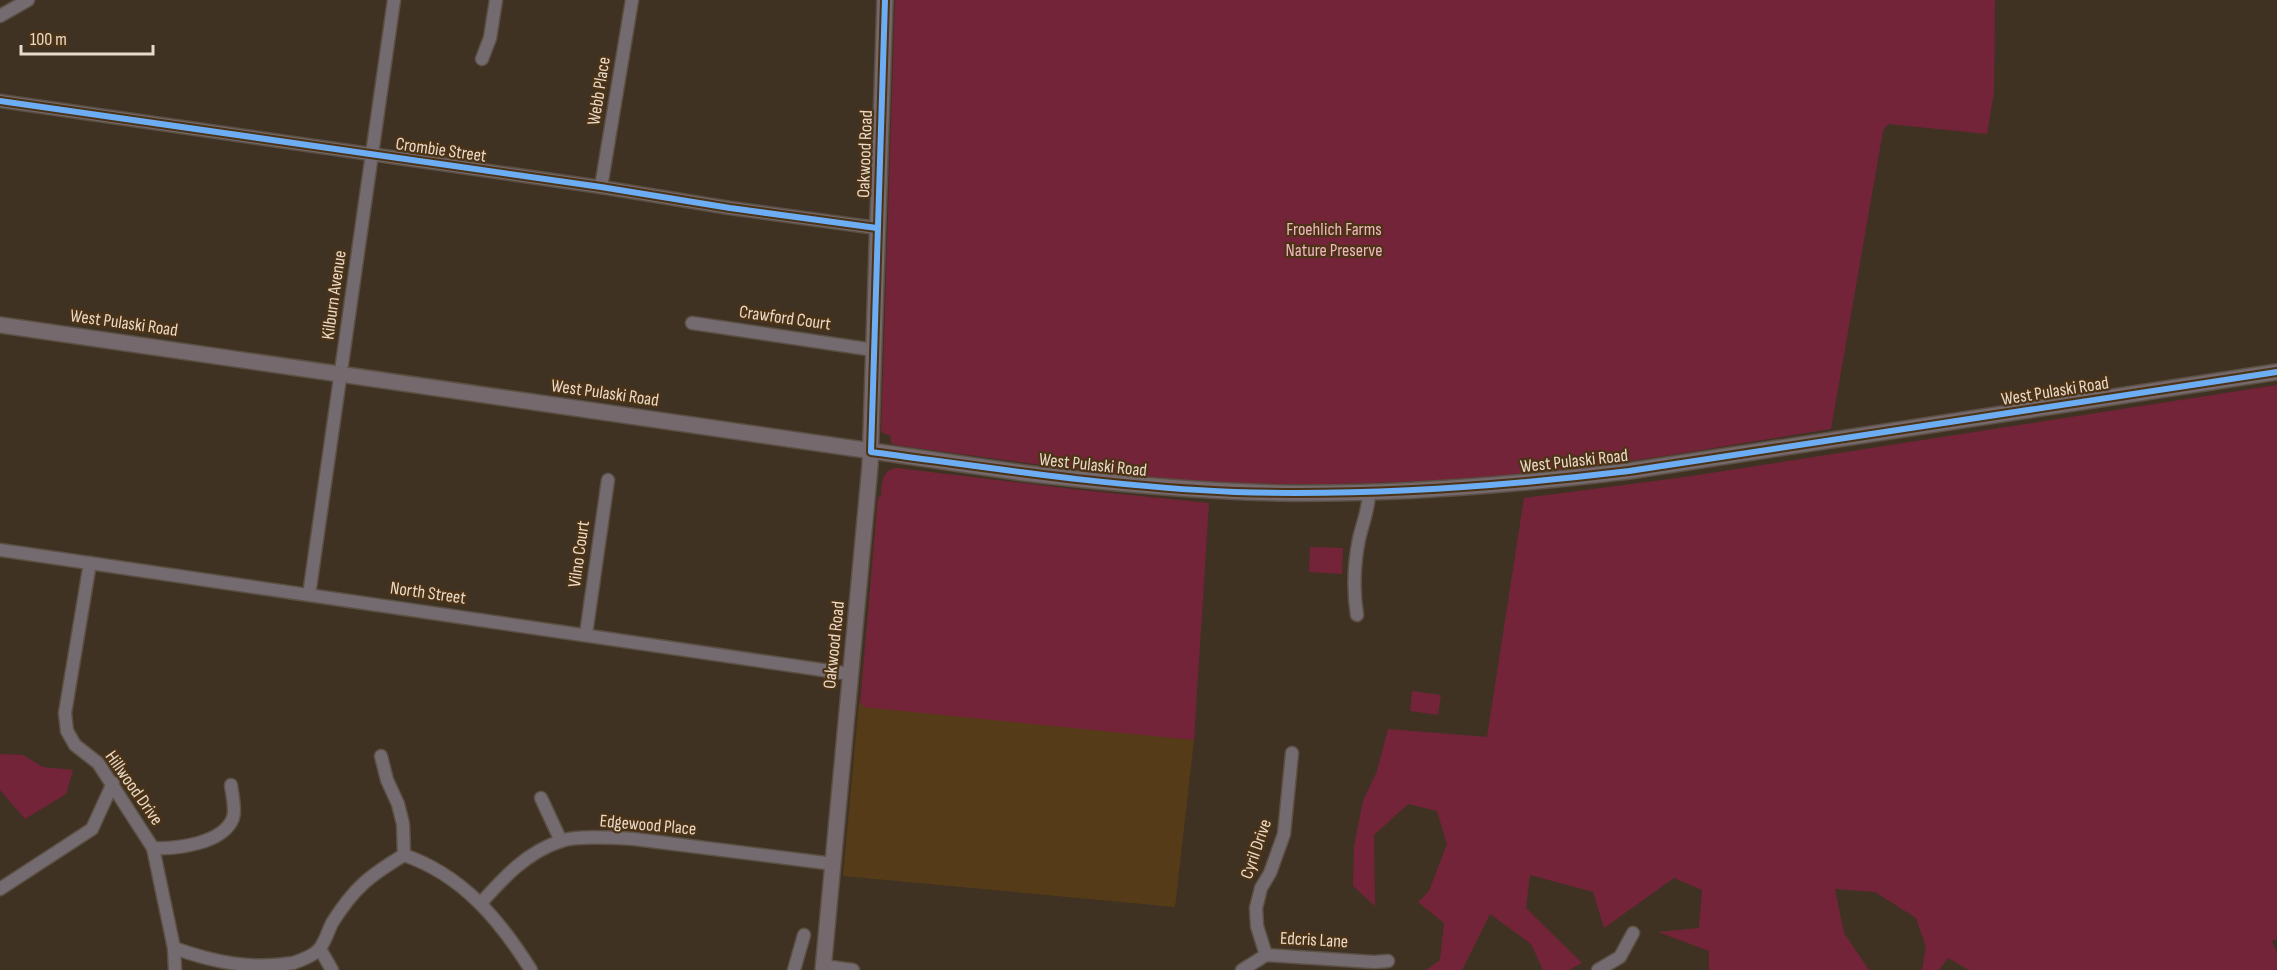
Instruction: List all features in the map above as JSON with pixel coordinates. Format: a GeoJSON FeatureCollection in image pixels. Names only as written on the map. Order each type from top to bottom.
{"type":"FeatureCollection","features":[{"type":"Feature","properties":{"kind":"main road","name":"Oakwood Road"},"geometry":{"type":"LineString","coordinates":[[823,968],[871,452],[885,0]]}},
{"type":"Feature","properties":{"kind":"main road","name":"West Pulaski Road"},"geometry":{"type":"LineString","coordinates":[[0,325],[871,452],[1107,483],[1234,492],[1369,492],[1476,486],[1629,471],[2277,372]]}},
{"type":"Feature","properties":{"kind":"street"},"geometry":{"type":"LineString","coordinates":[[0,16],[28,0]]}},
{"type":"Feature","properties":{"kind":"street","name":"Kilburn Avenue"},"geometry":{"type":"LineString","coordinates":[[309,595],[394,0]]}},
{"type":"Feature","properties":{"kind":"street"},"geometry":{"type":"LineString","coordinates":[[482,59],[490,38],[496,0]]}},
{"type":"Feature","properties":{"kind":"street","name":"Webb Place"},"geometry":{"type":"LineString","coordinates":[[601,187],[632,0]]}},
{"type":"Feature","properties":{"kind":"street","name":"Crombie Street"},"geometry":{"type":"LineString","coordinates":[[0,101],[877,228]]}},
{"type":"Feature","properties":{"kind":"street","name":"Crawford Court"},"geometry":{"type":"LineString","coordinates":[[692,322],[874,350]]}},
{"type":"Feature","properties":{"kind":"street","name":"Vilno Court"},"geometry":{"type":"LineString","coordinates":[[586,634],[608,480]]}},
{"type":"Feature","properties":{"kind":"street"},"geometry":{"type":"LineString","coordinates":[[1358,615],[1354,582],[1359,540],[1369,504],[1369,492]]}},
{"type":"Feature","properties":{"kind":"street","name":"North Street"},"geometry":{"type":"LineString","coordinates":[[0,550],[850,674]]}},
{"type":"Feature","properties":{"kind":"street","name":"Hillwood Drive"},"geometry":{"type":"LineString","coordinates":[[90,563],[65,713],[67,731],[75,745],[98,763],[113,783],[153,848],[174,948],[175,970]]}},
{"type":"Feature","properties":{"kind":"street","name":"Cyril Drive"},"geometry":{"type":"LineString","coordinates":[[1266,955],[1257,926],[1256,908],[1284,834],[1292,753]]}},
{"type":"Feature","properties":{"kind":"street"},"geometry":{"type":"LineString","coordinates":[[381,756],[403,824],[404,855]]}},
{"type":"Feature","properties":{"kind":"street"},"geometry":{"type":"LineString","coordinates":[[0,889],[92,830],[113,783]]}},
{"type":"Feature","properties":{"kind":"street"},"geometry":{"type":"LineString","coordinates":[[153,848],[176,849],[203,841],[223,831],[233,817],[231,785]]}},
{"type":"Feature","properties":{"kind":"street"},"geometry":{"type":"LineString","coordinates":[[541,798],[561,841]]}},
{"type":"Feature","properties":{"kind":"street","name":"Edgewood Place"},"geometry":{"type":"LineString","coordinates":[[481,903],[522,861],[561,841],[634,839],[834,864]]}},
{"type":"Feature","properties":{"kind":"street"},"geometry":{"type":"LineString","coordinates":[[404,855],[424,862],[450,877],[481,903],[531,970]]}},
{"type":"Feature","properties":{"kind":"street"},"geometry":{"type":"LineString","coordinates":[[174,948],[230,966],[254,970],[278,968],[302,960],[320,949],[330,926],[356,888],[374,873],[404,855]]}},
{"type":"Feature","properties":{"kind":"street"},"geometry":{"type":"LineString","coordinates":[[1598,970],[1620,957],[1633,933]]}},
{"type":"Feature","properties":{"kind":"street"},"geometry":{"type":"LineString","coordinates":[[794,970],[804,934]]}},
{"type":"Feature","properties":{"kind":"street"},"geometry":{"type":"LineString","coordinates":[[320,949],[332,970]]}},
{"type":"Feature","properties":{"kind":"street","name":"Edcris Lane"},"geometry":{"type":"LineString","coordinates":[[1242,970],[1266,955],[1388,961]]}},
{"type":"Feature","properties":{"kind":"street"},"geometry":{"type":"LineString","coordinates":[[823,968],[853,970]]}},
{"type":"Feature","properties":{"kind":"shaded area"},"geometry":{"type":"Polygon","coordinates":[[[859,703],[1194,740],[1175,907],[843,876],[859,703]]]}},
{"type":"Feature","properties":{"kind":"green space","name":"Froehlich Farms Nature Preserve"},"geometry":{"type":"Polygon","coordinates":[[[895,0],[1995,0],[1994,92],[1987,134],[1888,124],[1883,131],[1831,429],[1614,463],[1480,477],[1295,484],[1145,476],[896,445],[891,443],[891,436],[881,432],[895,0]]]}},
{"type":"Feature","properties":{"kind":"green space"},"geometry":{"type":"Polygon","coordinates":[[[2277,385],[2277,939],[2272,941],[2277,953],[2277,970],[1969,970],[1948,958],[1939,970],[1922,970],[1926,947],[1916,918],[1875,892],[1835,889],[1844,933],[1869,970],[1709,970],[1709,951],[1658,932],[1699,928],[1702,890],[1674,878],[1604,928],[1593,892],[1530,875],[1526,908],[1582,963],[1569,970],[1543,970],[1531,944],[1490,914],[1462,970],[1426,970],[1440,960],[1444,923],[1418,902],[1429,891],[1447,844],[1437,811],[1408,804],[1374,835],[1375,906],[1353,886],[1354,846],[1363,801],[1377,771],[1388,729],[1487,737],[1524,498],[1685,477],[2277,385]]]}},
{"type":"Feature","properties":{"kind":"green space"},"geometry":{"type":"Polygon","coordinates":[[[897,468],[1209,503],[1194,740],[863,707],[863,704],[860,704],[878,497],[881,496],[885,474],[897,468]]]}},
{"type":"Feature","properties":{"kind":"green space"},"geometry":{"type":"Polygon","coordinates":[[[1310,547],[1343,548],[1342,574],[1309,572],[1310,547]]]}},
{"type":"Feature","properties":{"kind":"green space"},"geometry":{"type":"Polygon","coordinates":[[[1412,691],[1441,695],[1438,715],[1410,711],[1412,691]]]}},
{"type":"Feature","properties":{"kind":"green space"},"geometry":{"type":"Polygon","coordinates":[[[0,754],[23,755],[43,767],[73,770],[66,794],[25,819],[0,790],[0,754]]]}},
{"type":"Feature","properties":{"kind":"cycle path"},"geometry":{"type":"LineString","coordinates":[[885,0],[871,452],[1053,476],[1189,490],[1334,493],[1432,489],[1531,482],[1629,471],[2277,372]]}},
{"type":"Feature","properties":{"kind":"cycle path"},"geometry":{"type":"LineString","coordinates":[[0,101],[877,228]]}}]}
